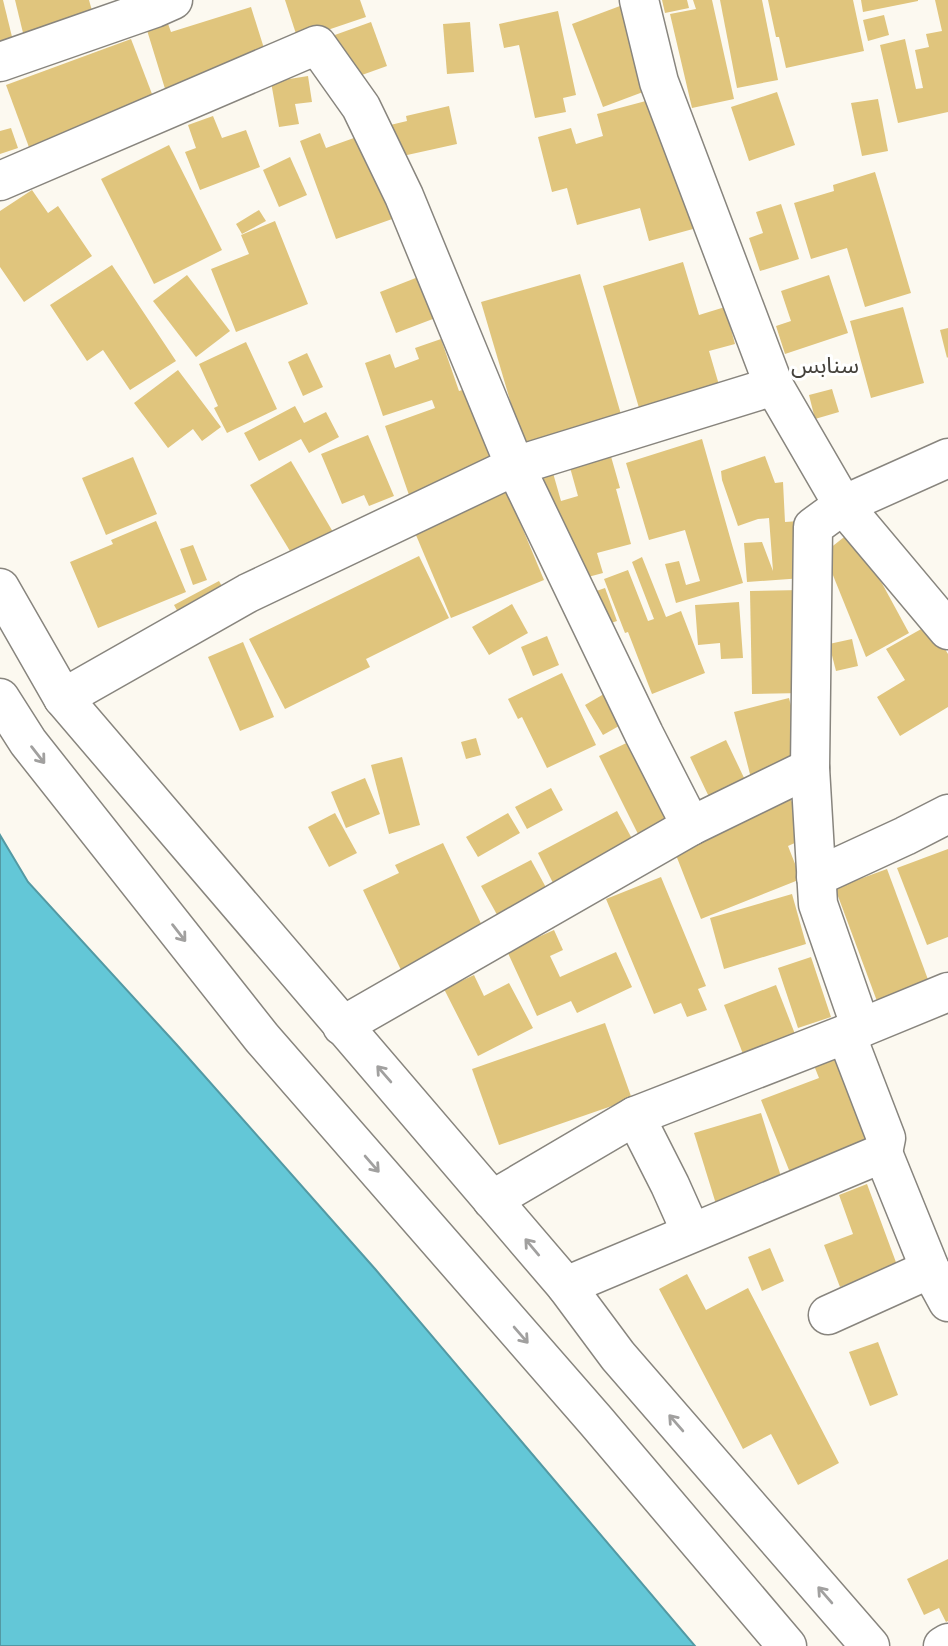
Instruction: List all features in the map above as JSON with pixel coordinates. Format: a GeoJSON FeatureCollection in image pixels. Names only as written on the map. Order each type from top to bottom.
{"type":"FeatureCollection","features":[{"type":"Feature","properties":{"kind":"street"},"geometry":{"type":"LineString","coordinates":[[0,62],[173,0]]}},
{"type":"Feature","properties":{"kind":"street"},"geometry":{"type":"LineString","coordinates":[[639,0],[659,82],[774,386],[843,505],[948,630]]}},
{"type":"Feature","properties":{"kind":"street"},"geometry":{"type":"LineString","coordinates":[[0,181],[317,45],[361,107],[404,196],[515,466],[691,826]]}},
{"type":"Feature","properties":{"kind":"street"},"geometry":{"type":"LineString","coordinates":[[63,698],[248,593],[515,466],[774,386]]}},
{"type":"Feature","properties":{"kind":"street"},"geometry":{"type":"LineString","coordinates":[[948,458],[843,505],[813,527],[810,768],[818,904],[886,1138],[883,1153],[930,1269],[948,1302]]}},
{"type":"Feature","properties":{"kind":"street"},"geometry":{"type":"LineString","coordinates":[[0,588],[63,698],[566,1286],[618,1356],[870,1646]]}},
{"type":"Feature","properties":{"kind":"street"},"geometry":{"type":"LineString","coordinates":[[0,698],[28,742],[262,1038],[596,1421],[787,1646]]}},
{"type":"Feature","properties":{"kind":"street"},"geometry":{"type":"LineString","coordinates":[[342,1026],[691,826],[810,768]]}},
{"type":"Feature","properties":{"kind":"street"},"geometry":{"type":"LineString","coordinates":[[816,877],[948,814]]}},
{"type":"Feature","properties":{"kind":"street"},"geometry":{"type":"LineString","coordinates":[[492,1199],[635,1116],[948,992]]}},
{"type":"Feature","properties":{"kind":"street"},"geometry":{"type":"LineString","coordinates":[[635,1116],[691,1232]]}},
{"type":"Feature","properties":{"kind":"street"},"geometry":{"type":"LineString","coordinates":[[566,1286],[883,1153]]}},
{"type":"Feature","properties":{"kind":"street"},"geometry":{"type":"LineString","coordinates":[[828,1315],[930,1269]]}},
{"type":"Feature","properties":{"kind":"street"},"geometry":{"type":"LineString","coordinates":[[943,1646],[948,1643]]}},
{"type":"Feature","properties":{"kind":"water"},"geometry":{"type":"Polygon","coordinates":[[[0,835],[28,882],[376,1270],[695,1646],[0,1646],[0,835]]]}},
{"type":"Feature","properties":{"kind":"building"},"geometry":{"type":"Polygon","coordinates":[[[0,0],[3,0],[14,45],[0,52],[0,0]]]}},
{"type":"Feature","properties":{"kind":"building"},"geometry":{"type":"Polygon","coordinates":[[[15,0],[89,0],[94,18],[24,37],[15,0]]]}},
{"type":"Feature","properties":{"kind":"building"},"geometry":{"type":"Polygon","coordinates":[[[285,0],[360,0],[366,17],[298,40],[285,0]]]}},
{"type":"Feature","properties":{"kind":"building"},"geometry":{"type":"Polygon","coordinates":[[[662,0],[687,0],[689,8],[665,13],[662,0]]]}},
{"type":"Feature","properties":{"kind":"building"},"geometry":{"type":"Polygon","coordinates":[[[693,0],[712,0],[734,99],[692,108],[670,14],[696,9],[693,0]]]}},
{"type":"Feature","properties":{"kind":"building"},"geometry":{"type":"Polygon","coordinates":[[[720,0],[762,0],[778,80],[737,88],[720,0]]]}},
{"type":"Feature","properties":{"kind":"building"},"geometry":{"type":"Polygon","coordinates":[[[768,0],[853,0],[864,51],[786,68],[768,0]]]}},
{"type":"Feature","properties":{"kind":"building"},"geometry":{"type":"Polygon","coordinates":[[[861,0],[918,0],[918,1],[863,12],[861,0]]]}},
{"type":"Feature","properties":{"kind":"building"},"geometry":{"type":"Polygon","coordinates":[[[935,0],[948,0],[948,112],[898,123],[880,45],[905,39],[916,89],[923,88],[915,50],[929,47],[926,34],[942,31],[935,0]]]}},
{"type":"Feature","properties":{"kind":"building"},"geometry":{"type":"Polygon","coordinates":[[[620,6],[651,89],[603,107],[572,24],[620,6]]]}},
{"type":"Feature","properties":{"kind":"building"},"geometry":{"type":"Polygon","coordinates":[[[251,7],[268,61],[166,92],[146,27],[167,21],[171,32],[251,7]]]}},
{"type":"Feature","properties":{"kind":"building"},"geometry":{"type":"Polygon","coordinates":[[[558,11],[576,95],[563,98],[566,112],[535,118],[519,45],[504,48],[499,24],[558,11]]]}},
{"type":"Feature","properties":{"kind":"building"},"geometry":{"type":"Polygon","coordinates":[[[884,15],[889,35],[868,41],[863,20],[884,15]]]}},
{"type":"Feature","properties":{"kind":"building"},"geometry":{"type":"Polygon","coordinates":[[[371,22],[387,66],[348,80],[332,36],[371,22]]]}},
{"type":"Feature","properties":{"kind":"building"},"geometry":{"type":"Polygon","coordinates":[[[470,22],[474,72],[447,74],[443,24],[470,22]]]}},
{"type":"Feature","properties":{"kind":"building"},"geometry":{"type":"Polygon","coordinates":[[[131,39],[157,107],[30,150],[6,85],[131,39]]]}},
{"type":"Feature","properties":{"kind":"building"},"geometry":{"type":"Polygon","coordinates":[[[308,76],[312,102],[295,104],[299,124],[279,127],[271,82],[308,76]]]}},
{"type":"Feature","properties":{"kind":"building"},"geometry":{"type":"Polygon","coordinates":[[[777,92],[795,145],[749,161],[731,107],[777,92]]]}},
{"type":"Feature","properties":{"kind":"building"},"geometry":{"type":"Polygon","coordinates":[[[657,98],[693,229],[649,241],[640,208],[577,225],[567,188],[552,192],[538,137],[571,128],[576,144],[603,136],[597,114],[657,98]]]}},
{"type":"Feature","properties":{"kind":"building"},"geometry":{"type":"Polygon","coordinates":[[[878,99],[888,151],[862,156],[851,103],[878,99]]]}},
{"type":"Feature","properties":{"kind":"building"},"geometry":{"type":"Polygon","coordinates":[[[449,106],[457,144],[389,159],[382,127],[407,121],[406,116],[449,106]]]}},
{"type":"Feature","properties":{"kind":"building"},"geometry":{"type":"Polygon","coordinates":[[[213,116],[222,138],[246,130],[260,167],[200,190],[185,152],[196,148],[188,125],[213,116]]]}},
{"type":"Feature","properties":{"kind":"building"},"geometry":{"type":"Polygon","coordinates":[[[11,128],[18,148],[0,154],[0,131],[11,128]]]}},
{"type":"Feature","properties":{"kind":"building"},"geometry":{"type":"Polygon","coordinates":[[[320,133],[326,148],[365,134],[395,218],[336,239],[300,141],[320,133]]]}},
{"type":"Feature","properties":{"kind":"building"},"geometry":{"type":"Polygon","coordinates":[[[169,145],[222,250],[154,284],[101,179],[169,145]]]}},
{"type":"Feature","properties":{"kind":"building"},"geometry":{"type":"Polygon","coordinates":[[[290,157],[307,195],[279,207],[263,170],[290,157]]]}},
{"type":"Feature","properties":{"kind":"building"},"geometry":{"type":"Polygon","coordinates":[[[875,172],[911,293],[865,307],[847,248],[811,259],[794,203],[834,191],[833,185],[875,172]]]}},
{"type":"Feature","properties":{"kind":"building"},"geometry":{"type":"Polygon","coordinates":[[[32,190],[48,213],[58,206],[92,256],[24,302],[0,267],[0,211],[32,190]]]}},
{"type":"Feature","properties":{"kind":"building"},"geometry":{"type":"Polygon","coordinates":[[[781,204],[799,259],[760,271],[749,238],[763,233],[756,212],[781,204]]]}},
{"type":"Feature","properties":{"kind":"building"},"geometry":{"type":"Polygon","coordinates":[[[259,210],[266,221],[242,234],[236,224],[259,210]]]}},
{"type":"Feature","properties":{"kind":"building"},"geometry":{"type":"Polygon","coordinates":[[[275,221],[308,304],[236,332],[211,269],[249,254],[241,235],[275,221]]]}},
{"type":"Feature","properties":{"kind":"building"},"geometry":{"type":"Polygon","coordinates":[[[683,262],[699,315],[725,307],[735,344],[709,351],[722,395],[642,418],[603,286],[683,262]]]}},
{"type":"Feature","properties":{"kind":"building"},"geometry":{"type":"Polygon","coordinates":[[[112,265],[176,361],[130,390],[103,350],[87,361],[50,305],[112,265]]]}},
{"type":"Feature","properties":{"kind":"building"},"geometry":{"type":"Polygon","coordinates":[[[431,272],[446,314],[396,333],[380,292],[431,272]]]}},
{"type":"Feature","properties":{"kind":"building"},"geometry":{"type":"Polygon","coordinates":[[[580,274],[625,428],[527,458],[481,302],[580,274]]]}},
{"type":"Feature","properties":{"kind":"building"},"geometry":{"type":"Polygon","coordinates":[[[187,275],[230,331],[196,357],[153,301],[187,275]]]}},
{"type":"Feature","properties":{"kind":"building"},"geometry":{"type":"Polygon","coordinates":[[[829,275],[848,333],[785,354],[776,326],[791,321],[781,291],[829,275]]]}},
{"type":"Feature","properties":{"kind":"building"},"geometry":{"type":"Polygon","coordinates":[[[903,307],[924,383],[871,398],[850,321],[903,307]]]}},
{"type":"Feature","properties":{"kind":"building"},"geometry":{"type":"Polygon","coordinates":[[[948,328],[948,357],[947,358],[940,330],[948,328]]]}},
{"type":"Feature","properties":{"kind":"building"},"geometry":{"type":"Polygon","coordinates":[[[441,339],[459,391],[472,387],[499,464],[409,495],[385,426],[435,408],[432,400],[383,416],[365,363],[390,354],[395,368],[419,359],[415,348],[441,339]]]}},
{"type":"Feature","properties":{"kind":"building"},"geometry":{"type":"Polygon","coordinates":[[[246,342],[277,409],[227,433],[214,408],[218,406],[199,364],[246,342]]]}},
{"type":"Feature","properties":{"kind":"building"},"geometry":{"type":"Polygon","coordinates":[[[307,353],[323,387],[303,396],[288,362],[307,353]]]}},
{"type":"Feature","properties":{"kind":"building"},"geometry":{"type":"Polygon","coordinates":[[[178,370],[221,427],[202,441],[193,429],[168,448],[134,403],[178,370]]]}},
{"type":"Feature","properties":{"kind":"building"},"geometry":{"type":"Polygon","coordinates":[[[832,389],[839,412],[815,419],[809,395],[832,389]]]}},
{"type":"Feature","properties":{"kind":"building"},"geometry":{"type":"Polygon","coordinates":[[[295,406],[304,423],[326,412],[339,437],[309,453],[301,439],[259,461],[244,433],[295,406]]]}},
{"type":"Feature","properties":{"kind":"building"},"geometry":{"type":"Polygon","coordinates":[[[368,435],[394,496],[369,506],[364,495],[342,504],[321,454],[368,435]]]}},
{"type":"Feature","properties":{"kind":"building"},"geometry":{"type":"Polygon","coordinates":[[[702,439],[743,583],[676,603],[665,564],[679,561],[686,585],[700,581],[685,530],[649,540],[626,463],[702,439]]]}},
{"type":"Feature","properties":{"kind":"building"},"geometry":{"type":"Polygon","coordinates":[[[610,453],[620,488],[616,489],[631,544],[597,553],[603,573],[573,581],[543,476],[553,473],[561,501],[578,496],[569,464],[610,453]]]}},
{"type":"Feature","properties":{"kind":"building"},"geometry":{"type":"Polygon","coordinates":[[[765,456],[775,483],[783,482],[785,522],[799,521],[803,578],[747,582],[744,543],[762,542],[773,571],[769,518],[738,526],[721,471],[765,456]]]}},
{"type":"Feature","properties":{"kind":"building"},"geometry":{"type":"Polygon","coordinates":[[[133,457],[157,514],[106,535],[82,478],[133,457]]]}},
{"type":"Feature","properties":{"kind":"building"},"geometry":{"type":"Polygon","coordinates":[[[291,461],[333,532],[293,556],[250,485],[291,461]]]}},
{"type":"Feature","properties":{"kind":"building"},"geometry":{"type":"Polygon","coordinates":[[[507,491],[544,580],[451,618],[413,528],[507,491]]]}},
{"type":"Feature","properties":{"kind":"building"},"geometry":{"type":"Polygon","coordinates":[[[156,521],[186,592],[98,628],[70,562],[113,544],[111,540],[156,521]]]}},
{"type":"Feature","properties":{"kind":"building"},"geometry":{"type":"Polygon","coordinates":[[[853,530],[909,633],[866,657],[824,553],[853,530]]]}},
{"type":"Feature","properties":{"kind":"building"},"geometry":{"type":"Polygon","coordinates":[[[193,545],[207,580],[193,585],[180,549],[193,545]]]}},
{"type":"Feature","properties":{"kind":"building"},"geometry":{"type":"Polygon","coordinates":[[[419,556],[449,618],[366,659],[370,667],[285,709],[249,639],[419,556]]]}},
{"type":"Feature","properties":{"kind":"building"},"geometry":{"type":"Polygon","coordinates":[[[642,557],[666,617],[681,611],[705,673],[652,694],[604,579],[628,570],[648,621],[654,619],[632,562],[642,557]]]}},
{"type":"Feature","properties":{"kind":"building"},"geometry":{"type":"Polygon","coordinates":[[[219,581],[228,597],[183,621],[174,605],[219,581]]]}},
{"type":"Feature","properties":{"kind":"building"},"geometry":{"type":"Polygon","coordinates":[[[605,588],[617,621],[596,628],[585,595],[605,588]]]}},
{"type":"Feature","properties":{"kind":"building"},"geometry":{"type":"Polygon","coordinates":[[[802,590],[804,693],[752,694],[750,591],[802,590]]]}},
{"type":"Feature","properties":{"kind":"building"},"geometry":{"type":"Polygon","coordinates":[[[739,602],[743,658],[721,659],[720,643],[698,645],[695,605],[739,602]]]}},
{"type":"Feature","properties":{"kind":"building"},"geometry":{"type":"Polygon","coordinates":[[[512,604],[528,633],[489,655],[472,627],[512,604]]]}},
{"type":"Feature","properties":{"kind":"building"},"geometry":{"type":"Polygon","coordinates":[[[930,624],[948,654],[948,707],[900,736],[877,697],[905,680],[886,649],[930,624]]]}},
{"type":"Feature","properties":{"kind":"building"},"geometry":{"type":"Polygon","coordinates":[[[547,636],[559,665],[533,676],[521,647],[547,636]]]}},
{"type":"Feature","properties":{"kind":"building"},"geometry":{"type":"Polygon","coordinates":[[[852,639],[858,666],[836,671],[829,644],[852,639]]]}},
{"type":"Feature","properties":{"kind":"building"},"geometry":{"type":"Polygon","coordinates":[[[243,642],[274,717],[240,731],[208,657],[243,642]]]}},
{"type":"Feature","properties":{"kind":"building"},"geometry":{"type":"Polygon","coordinates":[[[562,673],[596,745],[547,768],[522,717],[518,719],[508,699],[562,673]]]}},
{"type":"Feature","properties":{"kind":"building"},"geometry":{"type":"Polygon","coordinates":[[[609,691],[626,722],[603,735],[585,705],[609,691]]]}},
{"type":"Feature","properties":{"kind":"building"},"geometry":{"type":"Polygon","coordinates":[[[789,698],[806,764],[751,778],[734,712],[789,698]]]}},
{"type":"Feature","properties":{"kind":"building"},"geometry":{"type":"Polygon","coordinates":[[[476,738],[481,755],[466,759],[461,742],[476,738]]]}},
{"type":"Feature","properties":{"kind":"building"},"geometry":{"type":"Polygon","coordinates":[[[637,738],[679,821],[641,840],[599,756],[637,738]]]}},
{"type":"Feature","properties":{"kind":"building"},"geometry":{"type":"Polygon","coordinates":[[[726,740],[746,782],[710,799],[690,757],[726,740]]]}},
{"type":"Feature","properties":{"kind":"building"},"geometry":{"type":"Polygon","coordinates":[[[402,757],[420,825],[389,834],[371,765],[402,757]]]}},
{"type":"Feature","properties":{"kind":"building"},"geometry":{"type":"Polygon","coordinates":[[[365,778],[380,814],[346,828],[331,792],[365,778]]]}},
{"type":"Feature","properties":{"kind":"building"},"geometry":{"type":"Polygon","coordinates":[[[551,788],[563,810],[527,829],[515,807],[551,788]]]}},
{"type":"Feature","properties":{"kind":"building"},"geometry":{"type":"Polygon","coordinates":[[[788,792],[806,838],[788,846],[801,879],[701,919],[674,850],[738,825],[734,814],[788,792]]]}},
{"type":"Feature","properties":{"kind":"building"},"geometry":{"type":"Polygon","coordinates":[[[617,811],[636,846],[556,889],[538,853],[617,811]]]}},
{"type":"Feature","properties":{"kind":"building"},"geometry":{"type":"Polygon","coordinates":[[[335,813],[357,853],[329,867],[308,827],[335,813]]]}},
{"type":"Feature","properties":{"kind":"building"},"geometry":{"type":"Polygon","coordinates":[[[508,813],[520,833],[478,857],[466,837],[508,813]]]}},
{"type":"Feature","properties":{"kind":"building"},"geometry":{"type":"Polygon","coordinates":[[[443,843],[485,932],[401,970],[363,890],[399,873],[395,865],[443,843]]]}},
{"type":"Feature","properties":{"kind":"building"},"geometry":{"type":"Polygon","coordinates":[[[948,849],[948,937],[927,945],[897,868],[948,849]]]}},
{"type":"Feature","properties":{"kind":"building"},"geometry":{"type":"Polygon","coordinates":[[[531,860],[549,893],[500,920],[481,886],[531,860]]]}},
{"type":"Feature","properties":{"kind":"building"},"geometry":{"type":"Polygon","coordinates":[[[887,869],[933,993],[881,1012],[835,888],[887,869]]]}},
{"type":"Feature","properties":{"kind":"building"},"geometry":{"type":"Polygon","coordinates":[[[661,877],[706,986],[698,989],[707,1010],[687,1017],[681,1003],[654,1014],[606,899],[661,877]]]}},
{"type":"Feature","properties":{"kind":"building"},"geometry":{"type":"Polygon","coordinates":[[[792,894],[806,944],[724,969],[710,918],[792,894]]]}},
{"type":"Feature","properties":{"kind":"building"},"geometry":{"type":"Polygon","coordinates":[[[554,930],[563,950],[550,956],[560,977],[616,952],[632,987],[577,1013],[571,1001],[537,1016],[507,951],[554,930]]]}},
{"type":"Feature","properties":{"kind":"building"},"geometry":{"type":"Polygon","coordinates":[[[811,957],[831,1017],[798,1028],[778,968],[811,957]]]}},
{"type":"Feature","properties":{"kind":"building"},"geometry":{"type":"Polygon","coordinates":[[[474,975],[484,996],[509,983],[533,1028],[478,1056],[444,989],[474,975]]]}},
{"type":"Feature","properties":{"kind":"building"},"geometry":{"type":"Polygon","coordinates":[[[776,985],[795,1034],[743,1054],[724,1005],[776,985]]]}},
{"type":"Feature","properties":{"kind":"building"},"geometry":{"type":"Polygon","coordinates":[[[605,1023],[632,1099],[499,1145],[472,1069],[605,1023]]]}},
{"type":"Feature","properties":{"kind":"building"},"geometry":{"type":"Polygon","coordinates":[[[841,1052],[877,1140],[791,1175],[761,1100],[819,1078],[813,1063],[841,1052]]]}},
{"type":"Feature","properties":{"kind":"building"},"geometry":{"type":"Polygon","coordinates":[[[761,1113],[783,1183],[716,1204],[694,1133],[761,1113]]]}},
{"type":"Feature","properties":{"kind":"building"},"geometry":{"type":"Polygon","coordinates":[[[867,1184],[897,1265],[840,1287],[824,1245],[853,1234],[839,1195],[867,1184]]]}},
{"type":"Feature","properties":{"kind":"building"},"geometry":{"type":"Polygon","coordinates":[[[770,1248],[784,1281],[762,1291],[748,1257],[770,1248]]]}},
{"type":"Feature","properties":{"kind":"building"},"geometry":{"type":"Polygon","coordinates":[[[687,1274],[706,1310],[748,1288],[839,1463],[798,1485],[771,1434],[743,1449],[659,1289],[687,1274]]]}},
{"type":"Feature","properties":{"kind":"building"},"geometry":{"type":"Polygon","coordinates":[[[878,1342],[898,1395],[870,1406],[849,1352],[878,1342]]]}},
{"type":"Feature","properties":{"kind":"building"},"geometry":{"type":"Polygon","coordinates":[[[948,1559],[946,1622],[939,1608],[924,1615],[907,1579],[948,1559]]]}},
{"type":"Feature","properties":{"kind":"district","name":"سنابس"},"geometry":{"type":"Point","coordinates":[825,365]}}]}
